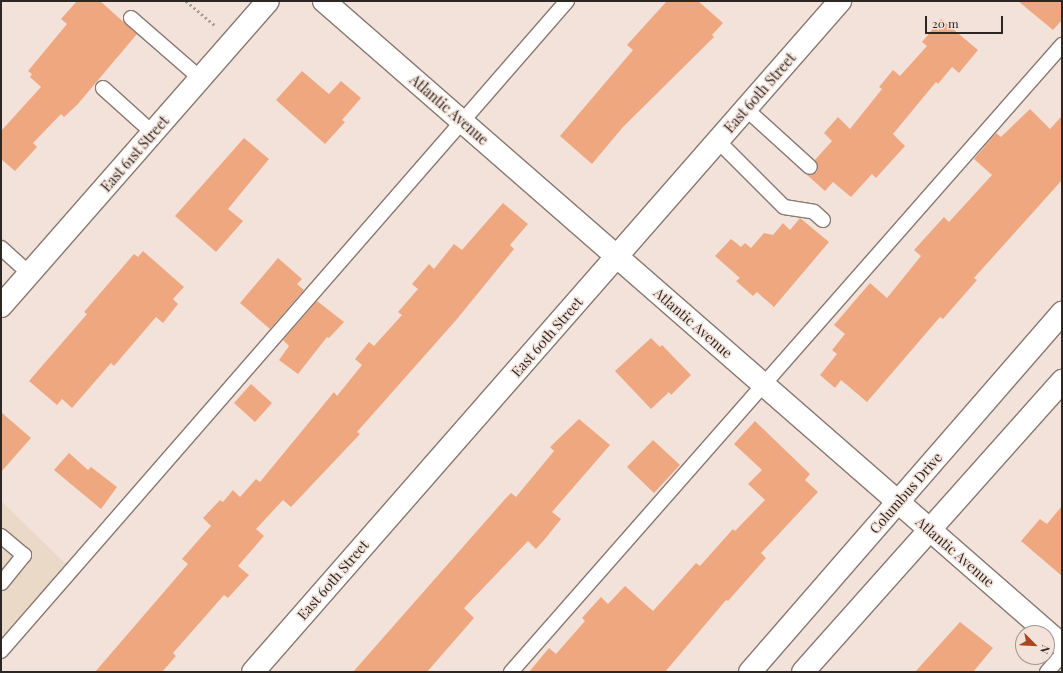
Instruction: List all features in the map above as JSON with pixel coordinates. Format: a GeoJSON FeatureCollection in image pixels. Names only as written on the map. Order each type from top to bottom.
{"type":"FeatureCollection","features":[{"type":"Feature","properties":{"kind":"street","name":"East 61st Street"},"geometry":{"type":"LineString","coordinates":[[5,294],[30,274],[268,1]]}},
{"type":"Feature","properties":{"kind":"street","name":"Atlantic Avenue"},"geometry":{"type":"LineString","coordinates":[[324,1],[1062,645]]}},
{"type":"Feature","properties":{"kind":"street","name":"East 60th Street"},"geometry":{"type":"LineString","coordinates":[[253,672],[840,1]]}},
{"type":"Feature","properties":{"kind":"street","name":"Columbus Drive"},"geometry":{"type":"LineString","coordinates":[[750,672],[1062,313]]}},
{"type":"Feature","properties":{"kind":"street"},"geometry":{"type":"LineString","coordinates":[[803,672],[1062,381]]}},
{"type":"Feature","properties":{"kind":"lane"},"geometry":{"type":"LineString","coordinates":[[1,651],[567,1]]}},
{"type":"Feature","properties":{"kind":"lane"},"geometry":{"type":"LineString","coordinates":[[131,18],[200,78]]}},
{"type":"Feature","properties":{"kind":"lane"},"geometry":{"type":"LineString","coordinates":[[511,672],[1062,45]]}},
{"type":"Feature","properties":{"kind":"lane"},"geometry":{"type":"LineString","coordinates":[[103,88],[153,133]]}},
{"type":"Feature","properties":{"kind":"lane"},"geometry":{"type":"LineString","coordinates":[[746,109],[810,167]]}},
{"type":"Feature","properties":{"kind":"lane"},"geometry":{"type":"LineString","coordinates":[[718,140],[784,207],[814,212],[823,220]]}},
{"type":"Feature","properties":{"kind":"lane"},"geometry":{"type":"LineString","coordinates":[[1,248],[30,274]]}},
{"type":"Feature","properties":{"kind":"lane"},"geometry":{"type":"LineString","coordinates":[[1,536],[24,555],[1,583]]}},
{"type":"Feature","properties":{"kind":"lane"},"geometry":{"type":"LineString","coordinates":[[1047,672],[1062,655]]}},
{"type":"Feature","properties":{"kind":"path"},"geometry":{"type":"LineString","coordinates":[[186,1],[233,41]]}},
{"type":"Feature","properties":{"kind":"shaded area"},"geometry":{"type":"Polygon","coordinates":[[[1,501],[71,569],[1,647],[1,501]]]}},
{"type":"Feature","properties":{"kind":"building"},"geometry":{"type":"Polygon","coordinates":[[[77,1],[100,1],[137,34],[77,105],[64,117],[61,114],[33,143],[37,147],[15,171],[1,159],[1,131],[41,87],[30,77],[32,74],[28,71],[67,24],[61,19],[77,1]]]}},
{"type":"Feature","properties":{"kind":"building"},"geometry":{"type":"Polygon","coordinates":[[[667,1],[698,1],[723,23],[712,35],[714,37],[623,127],[592,164],[560,136],[633,50],[627,45],[667,1]]]}},
{"type":"Feature","properties":{"kind":"building"},"geometry":{"type":"Polygon","coordinates":[[[1018,1],[1062,1],[1062,20],[1053,30],[1018,1]]]}},
{"type":"Feature","properties":{"kind":"building"},"geometry":{"type":"Polygon","coordinates":[[[941,19],[978,50],[959,73],[952,67],[938,84],[936,82],[893,134],[905,146],[876,178],[872,174],[851,197],[833,182],[825,191],[806,174],[812,175],[817,172],[818,165],[815,160],[832,141],[824,133],[838,117],[850,129],[882,89],[879,87],[893,70],[900,76],[927,46],[922,42],[941,19]]]}},
{"type":"Feature","properties":{"kind":"building"},"geometry":{"type":"Polygon","coordinates":[[[302,71],[329,94],[341,81],[361,98],[342,120],[345,122],[325,144],[276,100],[302,71]]]}},
{"type":"Feature","properties":{"kind":"building"},"geometry":{"type":"Polygon","coordinates":[[[1030,109],[1050,129],[1062,116],[1062,180],[974,278],[977,280],[943,319],[940,317],[867,402],[841,380],[835,388],[820,375],[837,354],[832,350],[845,334],[834,325],[870,283],[887,298],[921,256],[914,250],[944,217],[949,222],[992,175],[974,159],[996,133],[1001,137],[1030,109]]]}},
{"type":"Feature","properties":{"kind":"building"},"geometry":{"type":"Polygon","coordinates":[[[244,138],[269,159],[228,209],[243,221],[216,252],[175,216],[244,138]]]}},
{"type":"Feature","properties":{"kind":"building"},"geometry":{"type":"Polygon","coordinates":[[[503,203],[528,224],[510,245],[514,249],[457,319],[357,432],[360,434],[291,507],[283,500],[256,529],[264,536],[238,566],[249,575],[228,598],[224,595],[173,653],[176,656],[162,672],[95,672],[188,564],[182,559],[211,526],[203,518],[220,500],[223,502],[233,490],[240,497],[256,479],[260,482],[334,392],[337,396],[362,365],[355,359],[369,342],[374,346],[402,315],[398,312],[418,289],[412,284],[429,264],[434,269],[454,244],[462,250],[503,203]]]}},
{"type":"Feature","properties":{"kind":"building"},"geometry":{"type":"Polygon","coordinates":[[[800,218],[829,242],[774,307],[757,292],[753,296],[736,281],[740,278],[715,256],[731,239],[741,247],[745,243],[751,248],[764,233],[773,235],[783,223],[790,230],[800,218]]]}},
{"type":"Feature","properties":{"kind":"building"},"geometry":{"type":"Polygon","coordinates":[[[143,251],[184,287],[173,299],[178,304],[163,323],[156,317],[114,366],[111,363],[72,408],[62,399],[57,405],[29,381],[87,314],[84,312],[134,254],[138,257],[143,251]]]}},
{"type":"Feature","properties":{"kind":"building"},"geometry":{"type":"Polygon","coordinates":[[[278,258],[302,279],[297,284],[304,290],[270,329],[240,303],[278,258]]]}},
{"type":"Feature","properties":{"kind":"building"},"geometry":{"type":"Polygon","coordinates":[[[317,301],[344,322],[329,338],[327,337],[298,374],[279,360],[289,346],[283,340],[317,301]]]}},
{"type":"Feature","properties":{"kind":"building"},"geometry":{"type":"Polygon","coordinates":[[[651,338],[660,347],[662,345],[691,375],[671,395],[669,392],[651,409],[615,371],[651,338]]]}},
{"type":"Feature","properties":{"kind":"building"},"geometry":{"type":"Polygon","coordinates":[[[251,384],[272,403],[255,422],[234,403],[251,384]]]}},
{"type":"Feature","properties":{"kind":"building"},"geometry":{"type":"Polygon","coordinates":[[[1,412],[31,438],[1,472],[1,412]]]}},
{"type":"Feature","properties":{"kind":"building"},"geometry":{"type":"Polygon","coordinates":[[[579,419],[610,445],[552,512],[561,519],[545,539],[536,549],[528,541],[464,608],[474,618],[427,672],[353,672],[506,498],[511,493],[516,497],[554,451],[550,447],[579,419]]]}},
{"type":"Feature","properties":{"kind":"building"},"geometry":{"type":"Polygon","coordinates":[[[755,421],[810,474],[805,480],[818,492],[761,553],[766,558],[728,601],[726,600],[665,672],[529,672],[549,648],[556,654],[585,621],[582,618],[601,597],[608,604],[625,586],[653,611],[696,563],[700,566],[733,529],[735,531],[765,500],[748,484],[762,470],[734,444],[755,421]]]}},
{"type":"Feature","properties":{"kind":"building"},"geometry":{"type":"Polygon","coordinates":[[[653,440],[680,465],[654,493],[627,467],[653,440]]]}},
{"type":"Feature","properties":{"kind":"building"},"geometry":{"type":"Polygon","coordinates":[[[69,453],[88,470],[91,467],[117,487],[101,509],[54,470],[69,453]]]}},
{"type":"Feature","properties":{"kind":"building"},"geometry":{"type":"Polygon","coordinates":[[[1062,506],[1062,576],[1021,541],[1040,519],[1047,524],[1062,506]]]}},
{"type":"Feature","properties":{"kind":"building"},"geometry":{"type":"Polygon","coordinates":[[[960,622],[993,648],[973,672],[915,672],[960,622]]]}}]}
